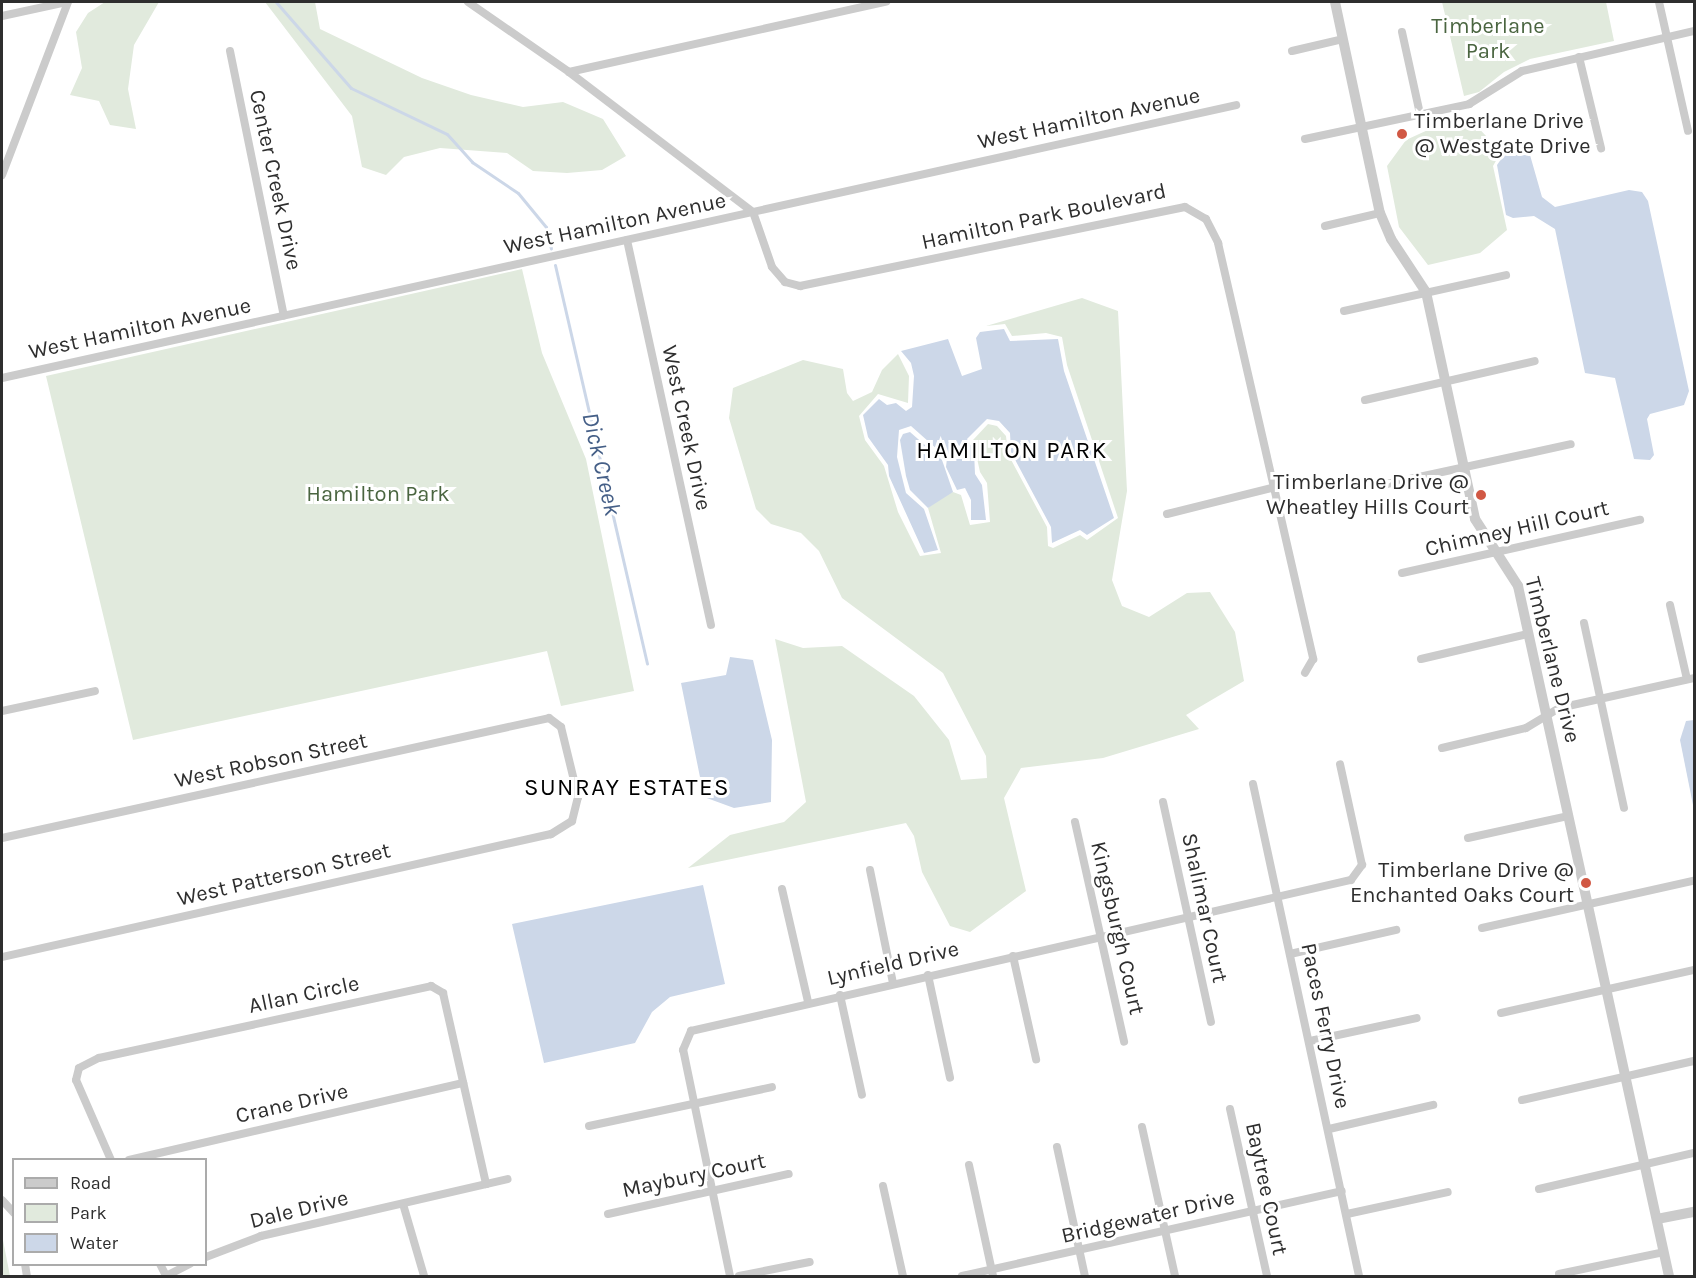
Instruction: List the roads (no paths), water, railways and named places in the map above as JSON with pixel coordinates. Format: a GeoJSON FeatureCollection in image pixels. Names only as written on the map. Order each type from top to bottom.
{"type":"FeatureCollection","features":[{"type":"Feature","properties":{"kind":"street"},"geometry":{"type":"LineString","coordinates":[[2,16],[67,2]]}},
{"type":"Feature","properties":{"kind":"street"},"geometry":{"type":"LineString","coordinates":[[2,175],[67,2]]}},
{"type":"Feature","properties":{"kind":"street"},"geometry":{"type":"LineString","coordinates":[[468,2],[569,72],[753,212]]}},
{"type":"Feature","properties":{"kind":"street"},"geometry":{"type":"LineString","coordinates":[[569,72],[886,2]]}},
{"type":"Feature","properties":{"kind":"street","name":"Timberlane Drive"},"geometry":{"type":"LineString","coordinates":[[1335,2],[1380,213],[1391,239],[1426,292],[1475,519],[1518,586],[1670,1276]]}},
{"type":"Feature","properties":{"kind":"street"},"geometry":{"type":"LineString","coordinates":[[1659,2],[1688,131]]}},
{"type":"Feature","properties":{"kind":"street"},"geometry":{"type":"LineString","coordinates":[[1305,139],[1469,104],[1522,70],[1695,31]]}},
{"type":"Feature","properties":{"kind":"street"},"geometry":{"type":"LineString","coordinates":[[1402,32],[1420,114]]}},
{"type":"Feature","properties":{"kind":"street"},"geometry":{"type":"LineString","coordinates":[[1292,51],[1343,39]]}},
{"type":"Feature","properties":{"kind":"street","name":"Center Creek Drive"},"geometry":{"type":"LineString","coordinates":[[230,51],[284,316]]}},
{"type":"Feature","properties":{"kind":"street"},"geometry":{"type":"LineString","coordinates":[[1579,57],[1601,148]]}},
{"type":"Feature","properties":{"kind":"street","name":"West Hamilton Avenue"},"geometry":{"type":"LineString","coordinates":[[2,378],[1236,105]]}},
{"type":"Feature","properties":{"kind":"street","name":"Hamilton Park Boulevard"},"geometry":{"type":"LineString","coordinates":[[753,212],[772,267],[785,282],[800,286],[1185,207],[1206,219],[1218,243],[1313,659],[1305,673]]}},
{"type":"Feature","properties":{"kind":"street"},"geometry":{"type":"LineString","coordinates":[[1325,226],[1380,213]]}},
{"type":"Feature","properties":{"kind":"street","name":"West Creek Drive"},"geometry":{"type":"LineString","coordinates":[[627,240],[711,625]]}},
{"type":"Feature","properties":{"kind":"street"},"geometry":{"type":"LineString","coordinates":[[1344,311],[1506,275]]}},
{"type":"Feature","properties":{"kind":"street"},"geometry":{"type":"LineString","coordinates":[[1365,400],[1535,361]]}},
{"type":"Feature","properties":{"kind":"street"},"geometry":{"type":"LineString","coordinates":[[1382,486],[1571,444]]}},
{"type":"Feature","properties":{"kind":"street"},"geometry":{"type":"LineString","coordinates":[[1167,514],[1275,488]]}},
{"type":"Feature","properties":{"kind":"street","name":"Chimney Hill Court"},"geometry":{"type":"LineString","coordinates":[[1402,573],[1640,520]]}},
{"type":"Feature","properties":{"kind":"street"},"geometry":{"type":"LineString","coordinates":[[1442,748],[1526,728],[1547,718],[1559,708],[1691,679],[1670,605]]}},
{"type":"Feature","properties":{"kind":"street"},"geometry":{"type":"LineString","coordinates":[[1584,623],[1624,808]]}},
{"type":"Feature","properties":{"kind":"street"},"geometry":{"type":"LineString","coordinates":[[1421,659],[1528,634]]}},
{"type":"Feature","properties":{"kind":"street"},"geometry":{"type":"LineString","coordinates":[[2,711],[95,691]]}},
{"type":"Feature","properties":{"kind":"street","name":"West Robson Street"},"geometry":{"type":"LineString","coordinates":[[2,838],[549,718],[561,728],[578,797],[572,821]]}},
{"type":"Feature","properties":{"kind":"street","name":"Lynfield Drive"},"geometry":{"type":"LineString","coordinates":[[730,1276],[683,1050],[691,1031],[808,1002],[1351,880],[1362,865],[1340,764]]}},
{"type":"Feature","properties":{"kind":"street","name":"Paces Ferry Drive"},"geometry":{"type":"LineString","coordinates":[[1253,784],[1359,1276]]}},
{"type":"Feature","properties":{"kind":"street","name":"Shalimar Court"},"geometry":{"type":"LineString","coordinates":[[1163,801],[1211,1022]]}},
{"type":"Feature","properties":{"kind":"street"},"geometry":{"type":"LineString","coordinates":[[1468,838],[1568,816]]}},
{"type":"Feature","properties":{"kind":"street","name":"West Patterson Street"},"geometry":{"type":"LineString","coordinates":[[2,957],[551,834],[572,821]]}},
{"type":"Feature","properties":{"kind":"street","name":"Kingsburgh Court"},"geometry":{"type":"LineString","coordinates":[[1075,822],[1124,1042]]}},
{"type":"Feature","properties":{"kind":"street"},"geometry":{"type":"LineString","coordinates":[[870,870],[893,983]]}},
{"type":"Feature","properties":{"kind":"street"},"geometry":{"type":"LineString","coordinates":[[1482,928],[1693,881]]}},
{"type":"Feature","properties":{"kind":"street"},"geometry":{"type":"LineString","coordinates":[[783,889],[808,1002]]}},
{"type":"Feature","properties":{"kind":"street"},"geometry":{"type":"LineString","coordinates":[[1290,954],[1396,930]]}},
{"type":"Feature","properties":{"kind":"street"},"geometry":{"type":"LineString","coordinates":[[1014,956],[1036,1059]]}},
{"type":"Feature","properties":{"kind":"street"},"geometry":{"type":"LineString","coordinates":[[1502,1012],[1695,970]]}},
{"type":"Feature","properties":{"kind":"street"},"geometry":{"type":"LineString","coordinates":[[928,975],[950,1078]]}},
{"type":"Feature","properties":{"kind":"street","name":"Allan Circle"},"geometry":{"type":"LineString","coordinates":[[110,1158],[76,1080],[79,1068],[99,1058],[431,986],[443,993],[486,1184]]}},
{"type":"Feature","properties":{"kind":"street"},"geometry":{"type":"LineString","coordinates":[[840,995],[862,1095]]}},
{"type":"Feature","properties":{"kind":"street"},"geometry":{"type":"LineString","coordinates":[[1310,1041],[1417,1018]]}},
{"type":"Feature","properties":{"kind":"street"},"geometry":{"type":"LineString","coordinates":[[1522,1100],[1695,1061]]}},
{"type":"Feature","properties":{"kind":"street","name":"Crane Drive"},"geometry":{"type":"LineString","coordinates":[[138,1158],[463,1083]]}},
{"type":"Feature","properties":{"kind":"street"},"geometry":{"type":"LineString","coordinates":[[589,1126],[772,1087]]}},
{"type":"Feature","properties":{"kind":"street"},"geometry":{"type":"LineString","coordinates":[[1329,1129],[1433,1104]]}},
{"type":"Feature","properties":{"kind":"street","name":"Baytree Court"},"geometry":{"type":"LineString","coordinates":[[1230,1109],[1267,1276]]}},
{"type":"Feature","properties":{"kind":"street"},"geometry":{"type":"LineString","coordinates":[[1142,1128],[1175,1276]]}},
{"type":"Feature","properties":{"kind":"street"},"geometry":{"type":"LineString","coordinates":[[1056,1147],[1085,1276]]}},
{"type":"Feature","properties":{"kind":"street"},"geometry":{"type":"LineString","coordinates":[[1539,1189],[1695,1153]]}},
{"type":"Feature","properties":{"kind":"street"},"geometry":{"type":"LineString","coordinates":[[969,1166],[992,1273]]}},
{"type":"Feature","properties":{"kind":"street","name":"Maybury Court"},"geometry":{"type":"LineString","coordinates":[[608,1214],[789,1174]]}},
{"type":"Feature","properties":{"kind":"street","name":"Dale Drive"},"geometry":{"type":"LineString","coordinates":[[207,1257],[261,1236],[507,1179]]}},
{"type":"Feature","properties":{"kind":"street"},"geometry":{"type":"LineString","coordinates":[[884,1186],[903,1276]]}},
{"type":"Feature","properties":{"kind":"street","name":"Bridgewater Drive"},"geometry":{"type":"LineString","coordinates":[[962,1276],[992,1273],[1079,1250],[1342,1191]]}},
{"type":"Feature","properties":{"kind":"street"},"geometry":{"type":"LineString","coordinates":[[1347,1214],[1448,1192]]}},
{"type":"Feature","properties":{"kind":"street"},"geometry":{"type":"LineString","coordinates":[[403,1204],[423,1276]]}},
{"type":"Feature","properties":{"kind":"street"},"geometry":{"type":"LineString","coordinates":[[1657,1219],[1695,1212]]}},
{"type":"Feature","properties":{"kind":"street"},"geometry":{"type":"LineString","coordinates":[[1558,1274],[1664,1252]]}},
{"type":"Feature","properties":{"kind":"street"},"geometry":{"type":"LineString","coordinates":[[739,1276],[810,1262]]}},
{"type":"Feature","properties":{"kind":"street"},"geometry":{"type":"LineString","coordinates":[[166,1276],[186,1266]]}},
{"type":"Feature","properties":{"kind":"water"},"geometry":{"type":"Polygon","coordinates":[[[1504,155],[1530,155],[1542,197],[1555,207],[1629,190],[1642,192],[1648,201],[1689,391],[1684,405],[1650,414],[1647,419],[1654,455],[1650,460],[1634,459],[1615,378],[1585,373],[1555,229],[1534,216],[1513,218],[1506,215],[1497,165],[1504,155]]]}},
{"type":"Feature","properties":{"kind":"water"},"geometry":{"type":"Polygon","coordinates":[[[1004,329],[1010,341],[1058,339],[1064,371],[1114,518],[1087,535],[1080,530],[1052,543],[1051,527],[1011,452],[1010,433],[999,421],[987,419],[967,439],[974,451],[975,474],[982,485],[986,520],[971,520],[971,500],[965,488],[957,490],[946,467],[947,458],[911,426],[899,430],[897,457],[906,493],[924,509],[938,550],[924,553],[889,476],[888,465],[868,437],[863,415],[879,399],[887,405],[896,403],[906,411],[912,407],[914,376],[911,363],[901,351],[948,339],[962,376],[982,369],[976,338],[980,332],[1004,329]]]}},
{"type":"Feature","properties":{"kind":"water"},"geometry":{"type":"Polygon","coordinates":[[[910,432],[942,460],[953,492],[928,508],[910,490],[906,476],[900,440],[903,434],[910,432]]]}},
{"type":"Feature","properties":{"kind":"water"},"geometry":{"type":"Polygon","coordinates":[[[730,657],[753,660],[772,740],[771,802],[734,808],[704,797],[681,683],[726,675],[730,657]]]}},
{"type":"Feature","properties":{"kind":"water"},"geometry":{"type":"Polygon","coordinates":[[[1694,720],[1694,810],[1680,740],[1686,721],[1694,720]]]}},
{"type":"Feature","properties":{"kind":"water"},"geometry":{"type":"Polygon","coordinates":[[[703,885],[725,984],[670,997],[652,1012],[635,1043],[544,1063],[512,924],[703,885]]]}},
{"type":"Feature","properties":{"kind":"waterway","name":"Dick Creek"},"geometry":{"type":"LineString","coordinates":[[276,2],[351,88],[447,134],[472,162],[518,193],[546,227],[551,248]]}},
{"type":"Feature","properties":{"kind":"waterway","name":"Dick Creek"},"geometry":{"type":"LineString","coordinates":[[555,265],[647,664]]}},
{"type":"Feature","properties":{"kind":"place","name":"Timberlane Drive @ Westgate Drive"},"geometry":{"type":"Point","coordinates":[1402,134]}},
{"type":"Feature","properties":{"kind":"place","name":"Timberlane Drive @ Wheatley Hills Court"},"geometry":{"type":"Point","coordinates":[1481,495]}},
{"type":"Feature","properties":{"kind":"place","name":"Timberlane Drive @ Enchanted Oaks Court"},"geometry":{"type":"Point","coordinates":[1586,883]}},
{"type":"Feature","properties":{"kind":"district","name":"HAMILTON PARK"},"geometry":{"type":"Point","coordinates":[1012,451]}},
{"type":"Feature","properties":{"kind":"district","name":"SUNRAY ESTATES"},"geometry":{"type":"Point","coordinates":[627,788]}},
{"type":"Feature","properties":{"kind":"park label","name":"Timberlane Park"},"geometry":{"type":"Point","coordinates":[1488,38]}},
{"type":"Feature","properties":{"kind":"park label","name":"Hamilton Park"},"geometry":{"type":"Point","coordinates":[378,495]}}]}
